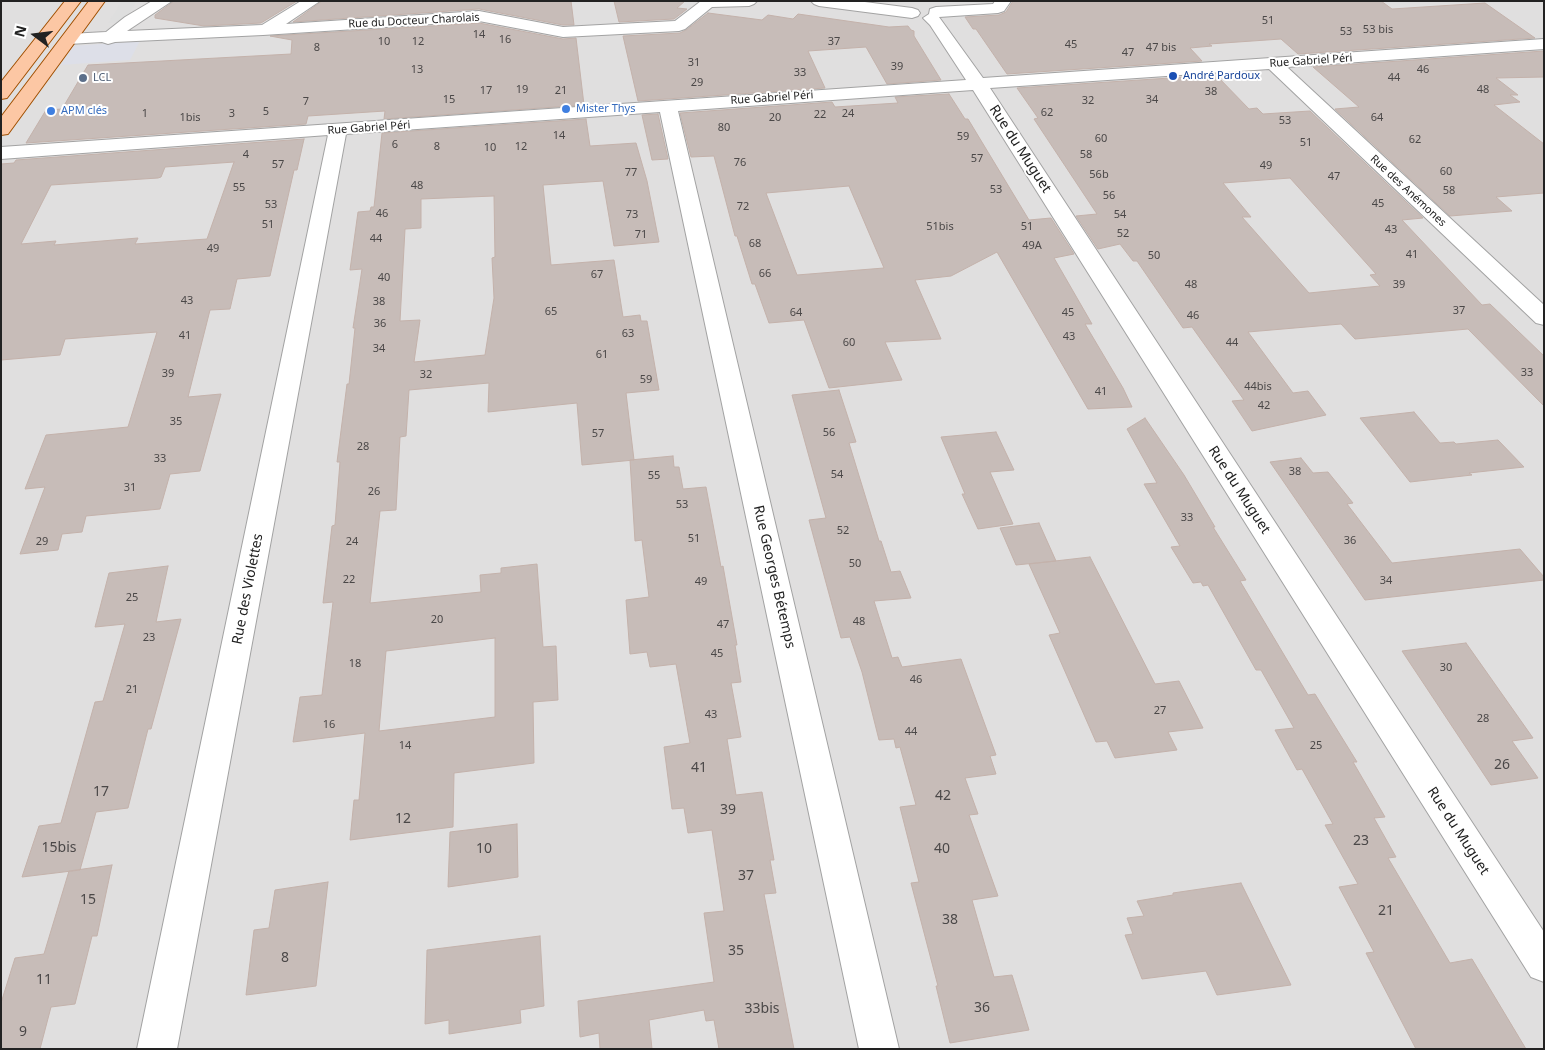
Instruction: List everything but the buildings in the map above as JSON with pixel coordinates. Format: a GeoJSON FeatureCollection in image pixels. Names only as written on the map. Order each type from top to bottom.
{"type":"FeatureCollection","features":[{"type":"Feature","properties":{"kind":"main road"},"geometry":{"type":"LineString","coordinates":[[1,94],[73,1]]}},
{"type":"Feature","properties":{"kind":"main road"},"geometry":{"type":"LineString","coordinates":[[1,130],[97,1]]}},
{"type":"Feature","properties":{"kind":"street"},"geometry":{"type":"LineString","coordinates":[[108,39],[130,20],[164,1]]}},
{"type":"Feature","properties":{"kind":"street"},"geometry":{"type":"LineString","coordinates":[[263,30],[312,1]]}},
{"type":"Feature","properties":{"kind":"street","name":"Rue du Docteur Charolais"},"geometry":{"type":"LineString","coordinates":[[69,39],[108,39],[479,16],[563,32],[679,26],[710,2],[749,1]]}},
{"type":"Feature","properties":{"kind":"street"},"geometry":{"type":"LineString","coordinates":[[819,1],[912,12],[920,9],[933,15],[998,8],[1003,1]]}},
{"type":"Feature","properties":{"kind":"street"},"geometry":{"type":"LineString","coordinates":[[392,21],[415,6]]}},
{"type":"Feature","properties":{"kind":"street","name":"Rue du Muguet"},"geometry":{"type":"LineString","coordinates":[[933,15],[1544,965]]}},
{"type":"Feature","properties":{"kind":"street","name":"Rue Gabriel Péri"},"geometry":{"type":"LineString","coordinates":[[1,153],[1544,44]]}},
{"type":"Feature","properties":{"kind":"street","name":"Rue des Anémones"},"geometry":{"type":"LineString","coordinates":[[1273,63],[1544,318]]}},
{"type":"Feature","properties":{"kind":"street","name":"Rue Georges Bétemps"},"geometry":{"type":"LineString","coordinates":[[668,106],[879,1049]]}},
{"type":"Feature","properties":{"kind":"street","name":"Rue des Violettes"},"geometry":{"type":"LineString","coordinates":[[157,1049],[338,130]]}},
{"type":"Feature","properties":{"kind":"shaded area"},"geometry":{"type":"Polygon","coordinates":[[[1,1],[1544,1],[1544,1049],[1,1049],[1,1]]]}},
{"type":"Feature","properties":{"kind":"shaded area"},"geometry":{"type":"Polygon","coordinates":[[[122,1],[137,1],[123,23],[108,23],[122,1]]]}},
{"type":"Feature","properties":{"kind":"shaded area"},"geometry":{"type":"Polygon","coordinates":[[[140,41],[130,60],[61,65],[73,46],[140,41]]]}},
{"type":"Feature","properties":{"kind":"place","name":"André Pardoux"},"geometry":{"type":"Point","coordinates":[1173,76]}},
{"type":"Feature","properties":{"kind":"place","name":"LCL"},"geometry":{"type":"Point","coordinates":[83,78]}},
{"type":"Feature","properties":{"kind":"place","name":"Mister Thys"},"geometry":{"type":"Point","coordinates":[566,109]}},
{"type":"Feature","properties":{"kind":"place","name":"APM clés"},"geometry":{"type":"Point","coordinates":[51,111]}}]}
